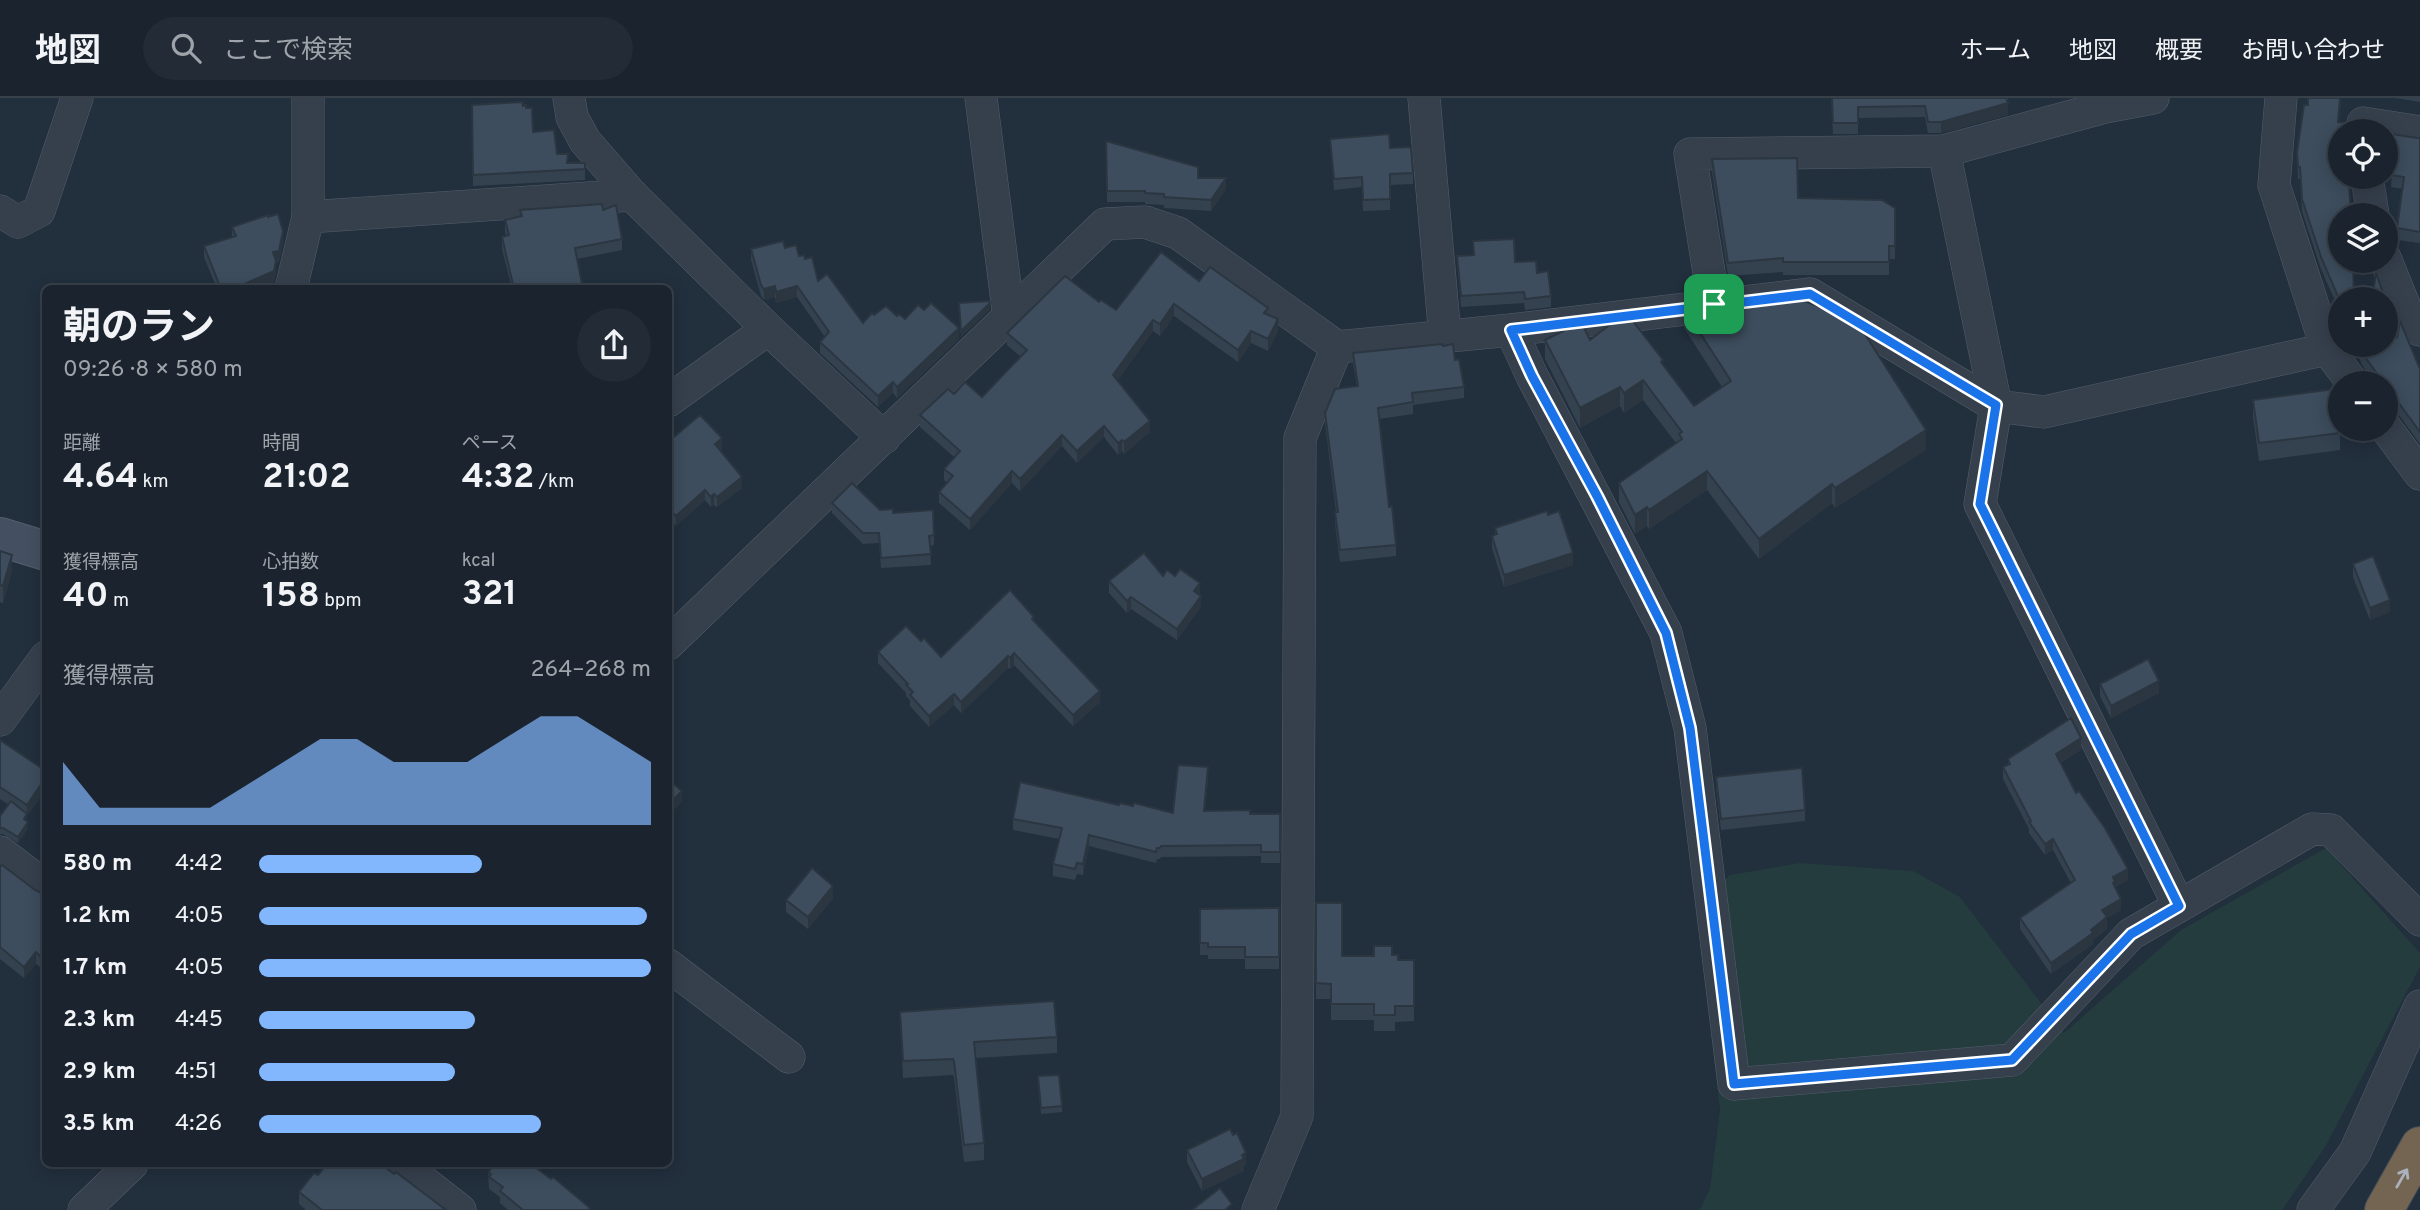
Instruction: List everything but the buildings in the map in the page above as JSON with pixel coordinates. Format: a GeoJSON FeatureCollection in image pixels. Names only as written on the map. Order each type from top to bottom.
{"type":"FeatureCollection","features":[{"type":"Feature","properties":{"kind":"highway"},"geometry":{"type":"LineString","coordinates":[[2384,1210],[2420,1146]]}},
{"type":"Feature","properties":{"kind":"street"},"geometry":{"type":"LineString","coordinates":[[0,211],[18,222],[39,211],[77,98]]}},
{"type":"Feature","properties":{"kind":"street"},"geometry":{"type":"LineString","coordinates":[[293,285],[308,217],[308,98]]}},
{"type":"Feature","properties":{"kind":"street"},"geometry":{"type":"LineString","coordinates":[[569,98],[572,117],[585,141],[632,195],[884,438]]}},
{"type":"Feature","properties":{"kind":"street"},"geometry":{"type":"LineString","coordinates":[[981,98],[1009,317]]}},
{"type":"Feature","properties":{"kind":"street"},"geometry":{"type":"LineString","coordinates":[[1424,98],[1445,337]]}},
{"type":"Feature","properties":{"kind":"street"},"geometry":{"type":"LineString","coordinates":[[1714,304],[1690,155],[1944,151],[2105,107],[2153,98]]}},
{"type":"Feature","properties":{"kind":"street"},"geometry":{"type":"LineString","coordinates":[[2281,98],[2274,185],[2327,349],[2344,371]]}},
{"type":"Feature","properties":{"kind":"street"},"geometry":{"type":"LineString","coordinates":[[2365,118],[2420,132]]}},
{"type":"Feature","properties":{"kind":"street"},"geometry":{"type":"LineString","coordinates":[[1944,151],[1996,405],[1980,504],[2179,906]]}},
{"type":"Feature","properties":{"kind":"street"},"geometry":{"type":"LineString","coordinates":[[308,217],[632,195]]}},
{"type":"Feature","properties":{"kind":"street"},"geometry":{"type":"LineString","coordinates":[[672,639],[1105,224],[1145,222],[1178,233],[1337,347],[1511,330],[1810,294],[1996,405],[2043,412],[2327,349]]}},
{"type":"Feature","properties":{"kind":"street"},"geometry":{"type":"LineString","coordinates":[[2398,266],[2420,272]]}},
{"type":"Feature","properties":{"kind":"street"},"geometry":{"type":"LineString","coordinates":[[2391,273],[2406,310],[2420,330]]}},
{"type":"Feature","properties":{"kind":"street"},"geometry":{"type":"LineString","coordinates":[[672,398],[768,329]]}},
{"type":"Feature","properties":{"kind":"street"},"geometry":{"type":"LineString","coordinates":[[1511,330],[1532,376],[1597,496],[1666,633],[1690,728],[1734,1084],[2012,1060],[2131,934],[2312,829],[2331,830],[2420,920]]}},
{"type":"Feature","properties":{"kind":"street"},"geometry":{"type":"LineString","coordinates":[[1258,1210],[1297,1116],[1300,438],[1337,347]]}},
{"type":"Feature","properties":{"kind":"street"},"geometry":{"type":"LineString","coordinates":[[2395,441],[2420,474]]}},
{"type":"Feature","properties":{"kind":"street"},"geometry":{"type":"LineString","coordinates":[[0,537],[42,550]]}},
{"type":"Feature","properties":{"kind":"street"},"geometry":{"type":"LineString","coordinates":[[0,720],[42,662]]}},
{"type":"Feature","properties":{"kind":"street"},"geometry":{"type":"LineString","coordinates":[[0,852],[42,884]]}},
{"type":"Feature","properties":{"kind":"street"},"geometry":{"type":"LineString","coordinates":[[672,968],[789,1057]]}},
{"type":"Feature","properties":{"kind":"street"},"geometry":{"type":"LineString","coordinates":[[2313,1210],[2355,1152],[2420,1006]]}},
{"type":"Feature","properties":{"kind":"street"},"geometry":{"type":"LineString","coordinates":[[84,1210],[129,1167]]}},
{"type":"Feature","properties":{"kind":"street"},"geometry":{"type":"LineString","coordinates":[[405,1167],[460,1210]]}},
{"type":"Feature","properties":{"kind":"green space"},"geometry":{"type":"Polygon","coordinates":[[[2326,848],[2420,953],[2420,967],[2325,1147],[2282,1210],[1700,1210],[1710,1188],[1720,1110],[1697,906],[1730,875],[1800,863],[1913,871],[1960,897],[2064,1033],[2181,930],[2326,848]]]}},
{"type":"Feature","properties":{"kind":"route"},"geometry":{"type":"LineString","coordinates":[[1810,294],[1996,405],[1980,504],[2179,906],[2131,934],[2012,1060],[1734,1084],[1690,728],[1666,633],[1597,496],[1532,376],[1511,330],[1714,304],[1810,294]]}}]}
